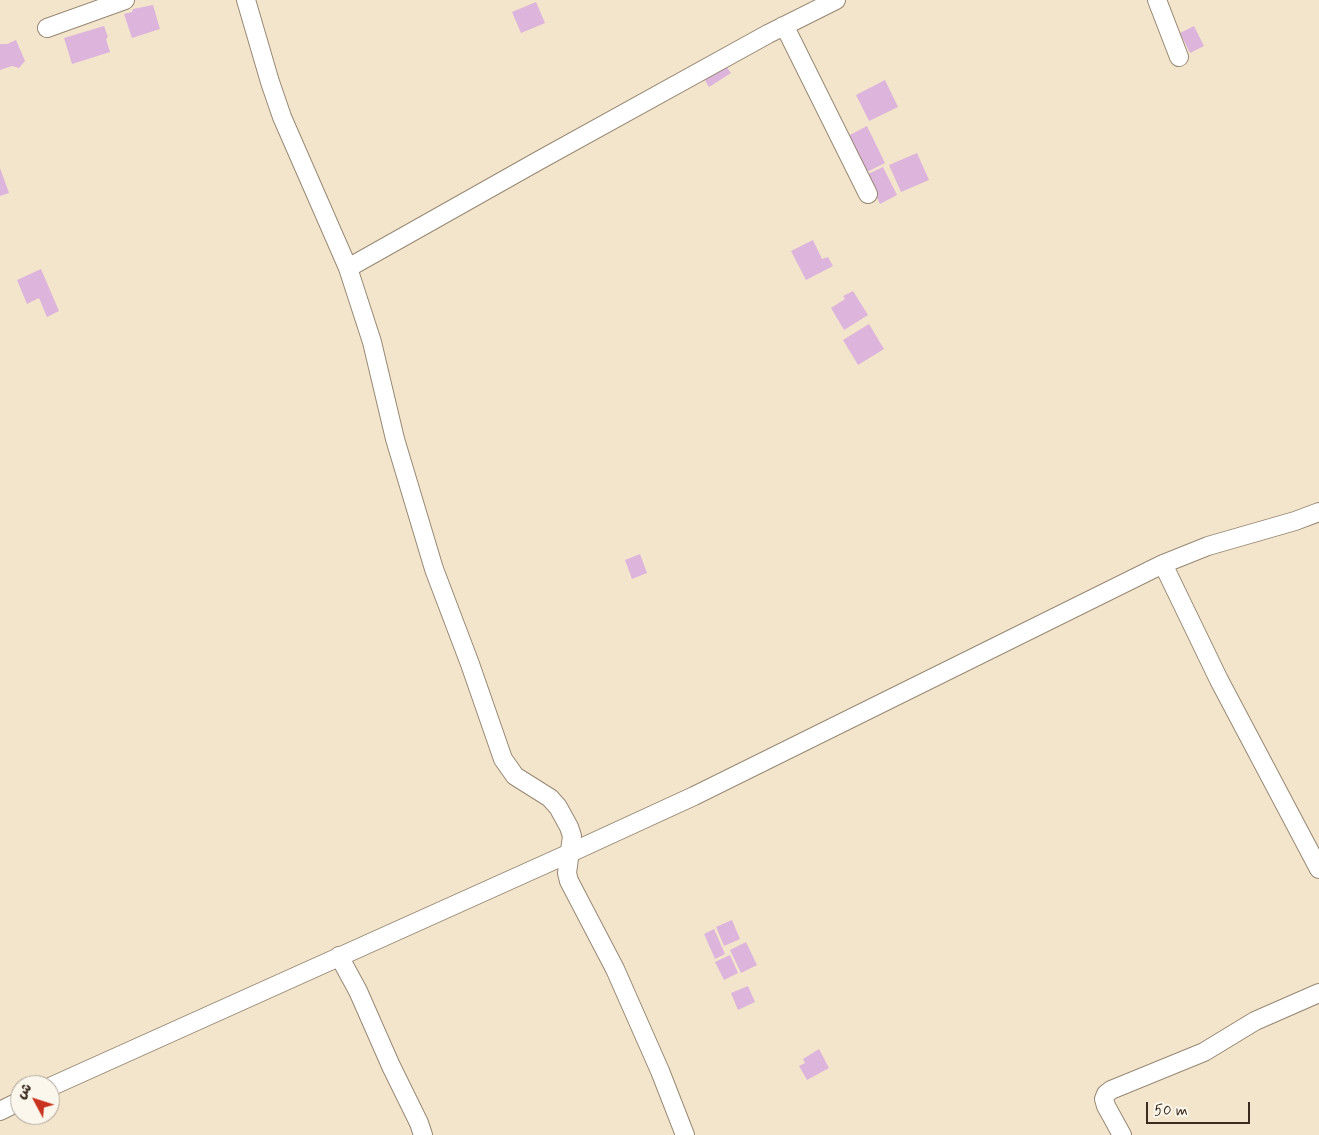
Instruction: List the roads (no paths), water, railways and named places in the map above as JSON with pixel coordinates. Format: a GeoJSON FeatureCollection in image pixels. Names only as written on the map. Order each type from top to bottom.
{"type":"FeatureCollection","features":[{"type":"Feature","properties":{"kind":"street"},"geometry":{"type":"LineString","coordinates":[[48,28],[125,0]]}},
{"type":"Feature","properties":{"kind":"street"},"geometry":{"type":"LineString","coordinates":[[246,0],[282,117],[348,268],[372,342],[395,439],[434,569],[503,759],[515,776],[546,794],[558,807],[572,836],[567,873],[569,882],[622,985],[660,1071],[685,1135]]}},
{"type":"Feature","properties":{"kind":"street"},"geometry":{"type":"LineString","coordinates":[[348,268],[782,26],[836,0]]}},
{"type":"Feature","properties":{"kind":"street"},"geometry":{"type":"LineString","coordinates":[[1157,0],[1179,57]]}},
{"type":"Feature","properties":{"kind":"street"},"geometry":{"type":"LineString","coordinates":[[782,26],[789,35],[868,194]]}},
{"type":"Feature","properties":{"kind":"street"},"geometry":{"type":"LineString","coordinates":[[60,1082],[694,796],[1163,564],[1208,546],[1295,521],[1319,512]]}},
{"type":"Feature","properties":{"kind":"street"},"geometry":{"type":"LineString","coordinates":[[1163,564],[1219,680],[1319,869]]}},
{"type":"Feature","properties":{"kind":"street"},"geometry":{"type":"LineString","coordinates":[[339,956],[358,990],[424,1135]]}},
{"type":"Feature","properties":{"kind":"street"},"geometry":{"type":"LineString","coordinates":[[1122,1135],[1104,1100],[1106,1094],[1111,1090],[1204,1052],[1255,1022],[1319,993]]}}]}
